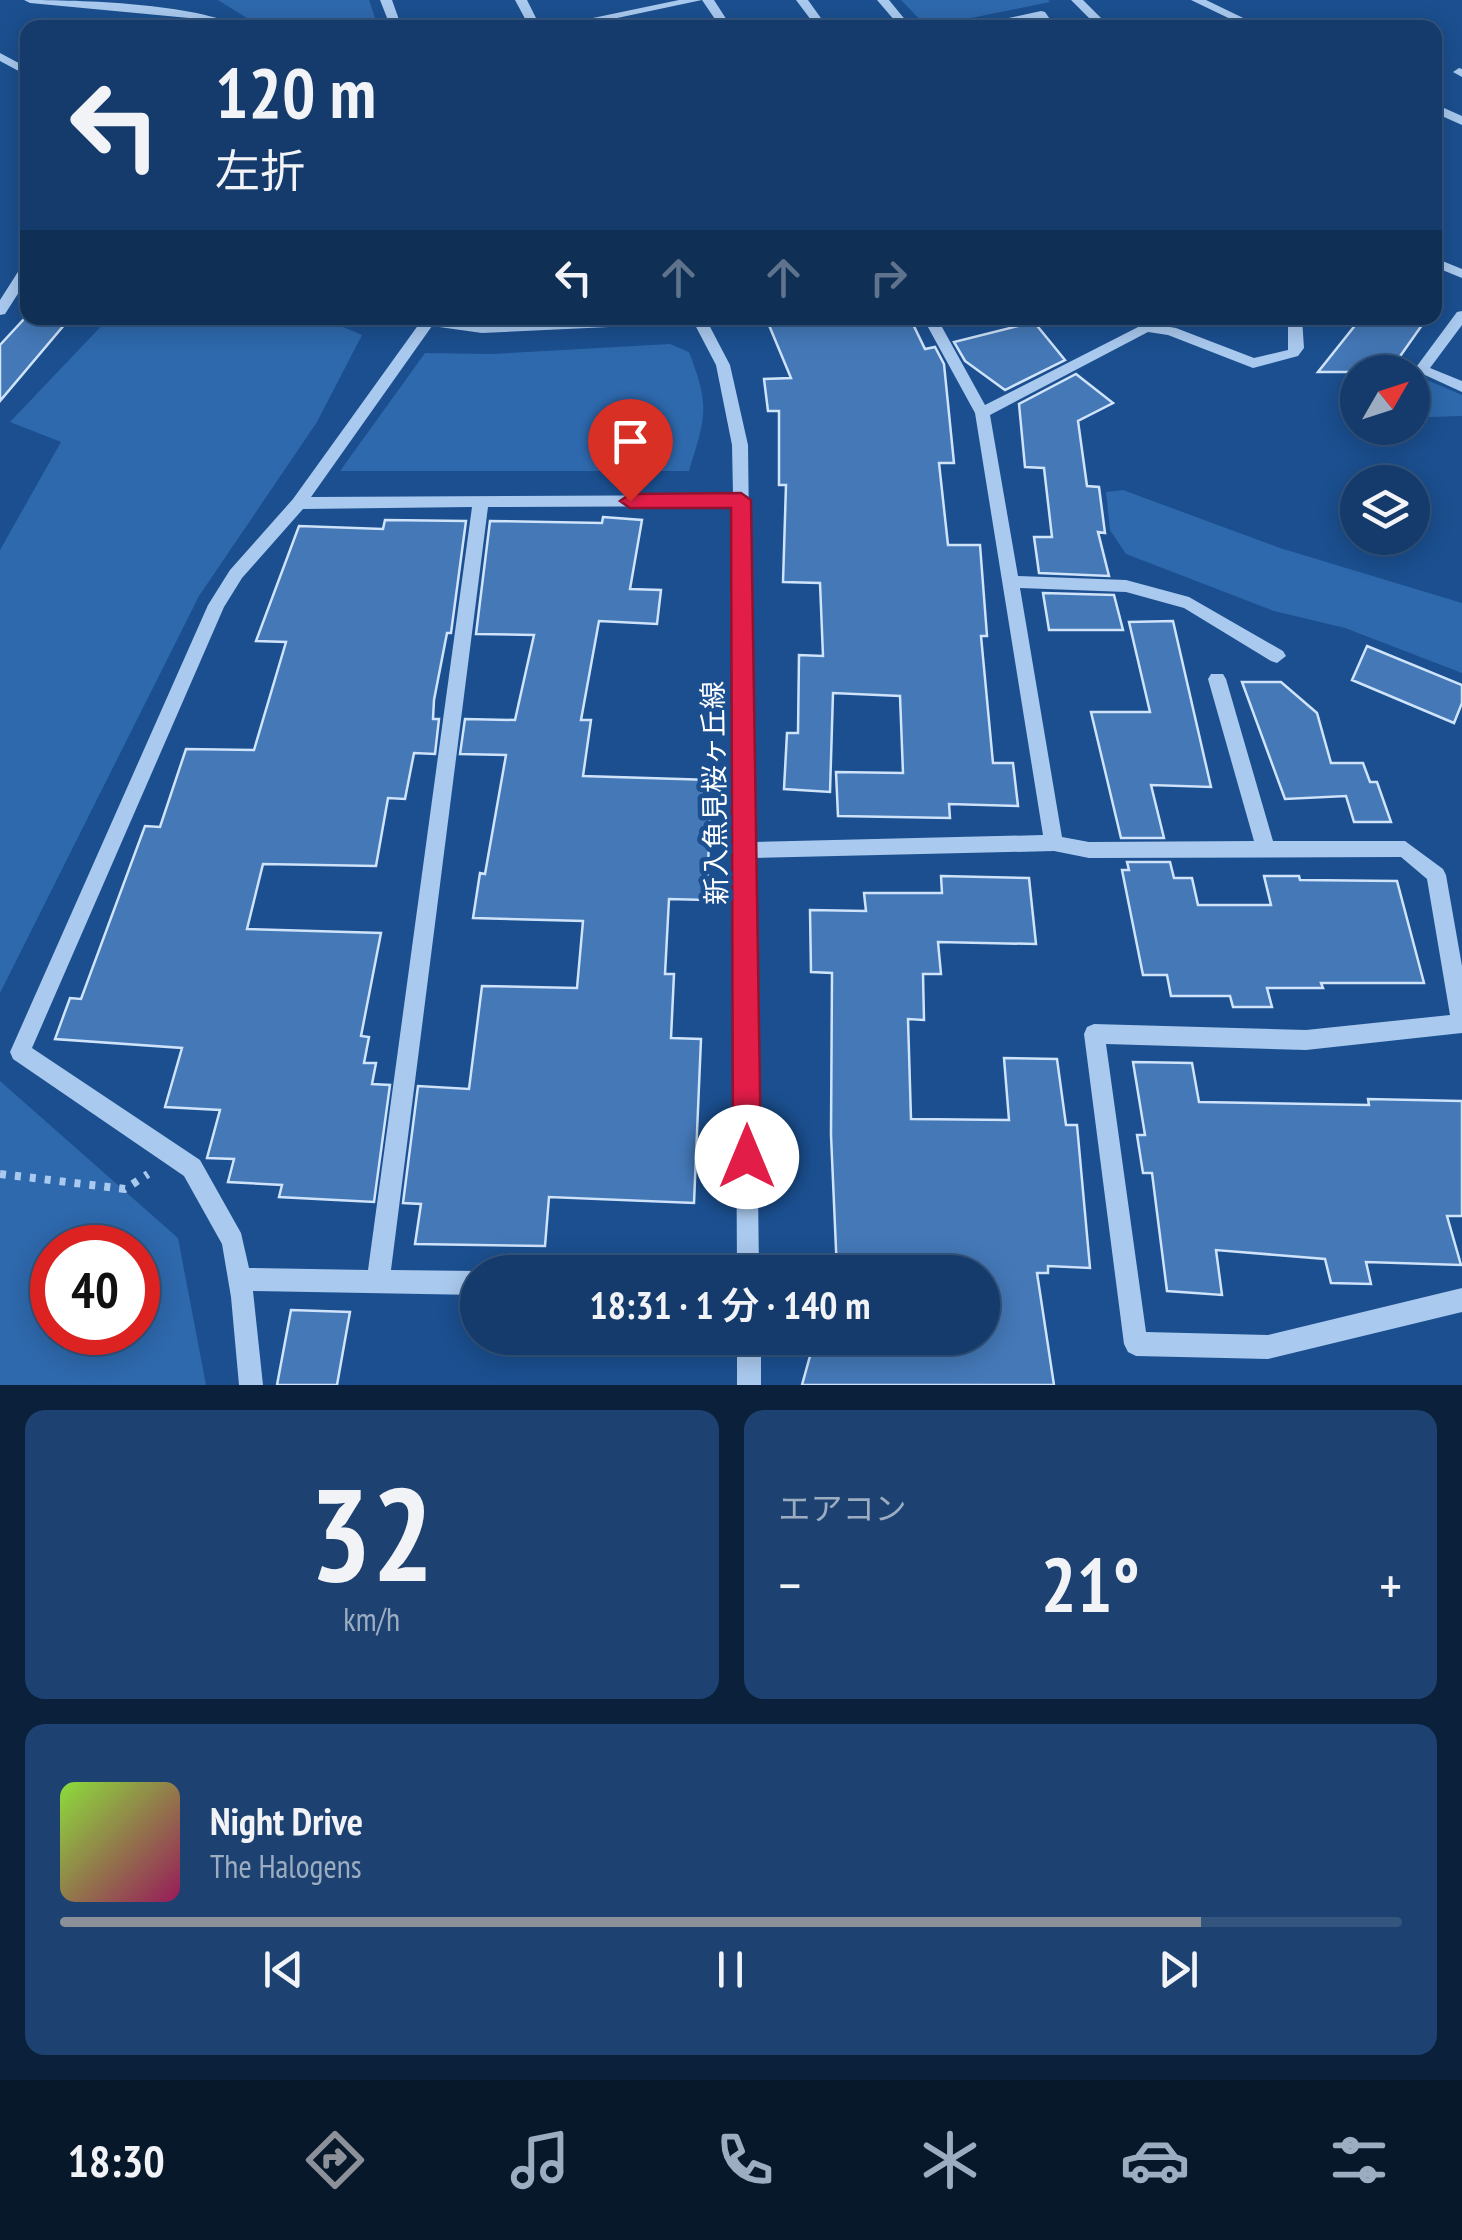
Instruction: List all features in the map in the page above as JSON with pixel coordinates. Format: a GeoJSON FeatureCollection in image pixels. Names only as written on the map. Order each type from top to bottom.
{"type":"FeatureCollection","features":[{"type":"Feature","properties":{"kind":"street"},"geometry":{"type":"LineString","coordinates":[[30,0],[208,20]]}},
{"type":"Feature","properties":{"kind":"street"},"geometry":{"type":"LineString","coordinates":[[592,20],[696,0]]}},
{"type":"Feature","properties":{"kind":"street"},"geometry":{"type":"LineString","coordinates":[[883,0],[900,20]]}},
{"type":"Feature","properties":{"kind":"street"},"geometry":{"type":"LineString","coordinates":[[1077,0],[1098,20]]}},
{"type":"Feature","properties":{"kind":"street"},"geometry":{"type":"LineString","coordinates":[[1197,0],[1241,20]]}},
{"type":"Feature","properties":{"kind":"street"},"geometry":{"type":"LineString","coordinates":[[1009,20],[1040,14],[1045,20]]}},
{"type":"Feature","properties":{"kind":"street"},"geometry":{"type":"LineString","coordinates":[[2,306],[20,279]]}},
{"type":"Feature","properties":{"kind":"street"},"geometry":{"type":"LineString","coordinates":[[1462,316],[1421,370],[1462,388]]}},
{"type":"Feature","properties":{"kind":"street"},"geometry":{"type":"LineString","coordinates":[[251,1385],[232,1241],[192,1168],[20,1052],[216,605],[236,574],[300,503],[427,325]]}},
{"type":"Feature","properties":{"kind":"street"},"geometry":{"type":"LineString","coordinates":[[446,325],[482,329],[571,325]]}},
{"type":"Feature","properties":{"kind":"street","name":"新入魚見桜ヶ丘線"},"geometry":{"type":"LineString","coordinates":[[707,325],[732,395],[740,445],[748,1255]]}},
{"type":"Feature","properties":{"kind":"street"},"geometry":{"type":"LineString","coordinates":[[934,325],[982,412],[1054,842]]}},
{"type":"Feature","properties":{"kind":"street"},"geometry":{"type":"LineString","coordinates":[[1165,325],[1171,331]]}},
{"type":"Feature","properties":{"kind":"street"},"geometry":{"type":"LineString","coordinates":[[982,412],[1146,327],[1171,331],[1253,363],[1293,354],[1297,348],[1295,325]]}},
{"type":"Feature","properties":{"kind":"street"},"geometry":{"type":"LineString","coordinates":[[300,503],[741,500]]}},
{"type":"Feature","properties":{"kind":"street"},"geometry":{"type":"LineString","coordinates":[[378,1282],[481,502]]}},
{"type":"Feature","properties":{"kind":"street"},"geometry":{"type":"LineString","coordinates":[[1011,582],[1126,586],[1190,603],[1277,656]]}},
{"type":"Feature","properties":{"kind":"street"},"geometry":{"type":"LineString","coordinates":[[1217,679],[1266,849]]}},
{"type":"Feature","properties":{"kind":"street"},"geometry":{"type":"LineString","coordinates":[[744,850],[1054,842],[1089,850],[1404,849],[1436,875],[1462,1023],[1306,1040],[1094,1034],[1136,1344],[1268,1348],[1462,1300]]}},
{"type":"Feature","properties":{"kind":"street"},"geometry":{"type":"LineString","coordinates":[[240,1279],[460,1283]]}},
{"type":"Feature","properties":{"kind":"street"},"geometry":{"type":"LineString","coordinates":[[749,1355],[749,1385]]}},
{"type":"Feature","properties":{"kind":"path"},"geometry":{"type":"LineString","coordinates":[[0,1174],[126,1189],[177,1156]]}},
{"type":"Feature","properties":{"kind":"shaded area"},"geometry":{"type":"Polygon","coordinates":[[[218,0],[369,0],[376,20],[250,20],[218,0]]]}},
{"type":"Feature","properties":{"kind":"shaded area"},"geometry":{"type":"Polygon","coordinates":[[[901,0],[1050,2],[961,20],[920,20],[901,0]]]}},
{"type":"Feature","properties":{"kind":"shaded area"},"geometry":{"type":"Polygon","coordinates":[[[102,325],[338,325],[362,335],[317,422],[199,596],[0,993],[0,550],[61,442],[10,422],[102,325]]]}},
{"type":"Feature","properties":{"kind":"shaded area"},"geometry":{"type":"Polygon","coordinates":[[[670,344],[689,352],[703,399],[702,423],[689,471],[340,471],[425,353],[491,354],[670,344]]]}},
{"type":"Feature","properties":{"kind":"shaded area"},"geometry":{"type":"Polygon","coordinates":[[[1430,381],[1462,395],[1462,416],[1430,417],[1430,381]]]}},
{"type":"Feature","properties":{"kind":"shaded area"},"geometry":{"type":"Polygon","coordinates":[[[1123,490],[1280,548],[1462,603],[1462,673],[1345,628],[1274,611],[1126,554],[1110,530],[1106,492],[1123,490]]]}},
{"type":"Feature","properties":{"kind":"shaded area"},"geometry":{"type":"Polygon","coordinates":[[[0,1081],[178,1238],[206,1385],[0,1385],[0,1081]]]}},
{"type":"Feature","properties":{"kind":"building"},"geometry":{"type":"Polygon","coordinates":[[[20,323],[64,325],[0,401],[0,345],[20,323]]]}},
{"type":"Feature","properties":{"kind":"building"},"geometry":{"type":"Polygon","coordinates":[[[769,325],[913,325],[925,349],[935,347],[944,364],[954,463],[939,463],[948,545],[980,545],[987,636],[981,636],[993,763],[1013,763],[1018,806],[949,804],[950,818],[838,816],[836,772],[903,773],[900,696],[833,693],[830,792],[784,789],[787,733],[798,733],[799,655],[823,656],[820,583],[783,582],[786,485],[779,485],[779,411],[768,411],[764,379],[791,378],[769,325]]]}},
{"type":"Feature","properties":{"kind":"building"},"geometry":{"type":"Polygon","coordinates":[[[1036,325],[1065,360],[1005,390],[965,361],[954,342],[1036,325]]]}},
{"type":"Feature","properties":{"kind":"building"},"geometry":{"type":"Polygon","coordinates":[[[1355,325],[1422,325],[1401,355],[1340,355],[1340,372],[1318,372],[1355,325]]]}},
{"type":"Feature","properties":{"kind":"building"},"geometry":{"type":"Polygon","coordinates":[[[1076,374],[1113,403],[1078,421],[1087,486],[1099,487],[1105,533],[1098,532],[1109,576],[1039,573],[1034,537],[1052,537],[1044,468],[1025,467],[1019,404],[1076,374]]]}},
{"type":"Feature","properties":{"kind":"building"},"geometry":{"type":"Polygon","coordinates":[[[603,517],[642,520],[630,589],[661,590],[657,624],[599,621],[581,720],[591,720],[583,776],[711,780],[707,900],[669,899],[665,974],[674,974],[671,1038],[701,1039],[694,1203],[549,1197],[545,1246],[415,1244],[421,1204],[403,1203],[418,1086],[469,1089],[482,986],[577,988],[583,921],[473,918],[480,873],[485,874],[506,755],[460,754],[465,719],[515,720],[534,635],[476,634],[490,521],[602,523],[603,517]]]}},
{"type":"Feature","properties":{"kind":"building"},"geometry":{"type":"Polygon","coordinates":[[[385,520],[466,521],[451,633],[447,633],[434,700],[433,719],[439,719],[435,754],[414,753],[405,799],[388,798],[376,866],[263,864],[247,929],[381,933],[361,1036],[369,1037],[364,1063],[376,1063],[372,1084],[390,1085],[374,1202],[279,1197],[282,1185],[228,1182],[234,1159],[207,1158],[220,1110],[165,1107],[182,1048],[55,1039],[70,998],[81,999],[145,826],[160,827],[186,749],[254,750],[286,642],[256,641],[299,526],[383,529],[385,520]]]}},
{"type":"Feature","properties":{"kind":"building"},"geometry":{"type":"Polygon","coordinates":[[[1043,593],[1114,595],[1123,630],[1049,630],[1043,593]]]}},
{"type":"Feature","properties":{"kind":"building"},"geometry":{"type":"Polygon","coordinates":[[[1173,621],[1211,787],[1151,785],[1164,838],[1121,838],[1091,712],[1150,712],[1129,622],[1173,621]]]}},
{"type":"Feature","properties":{"kind":"building"},"geometry":{"type":"Polygon","coordinates":[[[1367,646],[1462,685],[1462,703],[1454,723],[1352,680],[1367,646]]]}},
{"type":"Feature","properties":{"kind":"building"},"geometry":{"type":"Polygon","coordinates":[[[1242,682],[1281,682],[1317,713],[1331,763],[1363,763],[1370,782],[1377,782],[1391,822],[1354,822],[1346,796],[1285,799],[1242,682]]]}},
{"type":"Feature","properties":{"kind":"building"},"geometry":{"type":"Polygon","coordinates":[[[1127,862],[1170,862],[1174,878],[1192,878],[1198,905],[1271,905],[1264,876],[1397,881],[1424,983],[1321,983],[1323,988],[1267,988],[1272,1007],[1233,1007],[1230,996],[1171,996],[1167,975],[1143,975],[1122,870],[1129,870],[1127,862]]]}},
{"type":"Feature","properties":{"kind":"building"},"geometry":{"type":"Polygon","coordinates":[[[941,876],[1029,878],[1036,944],[938,942],[941,974],[923,974],[924,1020],[908,1019],[911,1119],[1009,1120],[1004,1058],[1057,1059],[1066,1125],[1077,1125],[1090,1268],[1048,1266],[1048,1273],[1037,1273],[1054,1385],[802,1385],[810,1355],[1000,1355],[1000,1255],[836,1255],[831,1135],[832,973],[811,972],[810,910],[866,911],[864,893],[942,893],[941,876]]]}},
{"type":"Feature","properties":{"kind":"building"},"geometry":{"type":"Polygon","coordinates":[[[1133,1062],[1192,1063],[1199,1102],[1369,1105],[1368,1099],[1462,1101],[1462,1216],[1447,1216],[1461,1265],[1366,1262],[1371,1284],[1331,1283],[1325,1259],[1216,1250],[1222,1295],[1167,1291],[1152,1173],[1143,1173],[1137,1135],[1145,1135],[1133,1062]]]}},
{"type":"Feature","properties":{"kind":"building"},"geometry":{"type":"Polygon","coordinates":[[[291,1310],[350,1312],[337,1385],[277,1385],[291,1310]]]}},
{"type":"Feature","properties":{"kind":"route"},"geometry":{"type":"LineString","coordinates":[[630,501],[741,500],[747,1157]]}}]}
